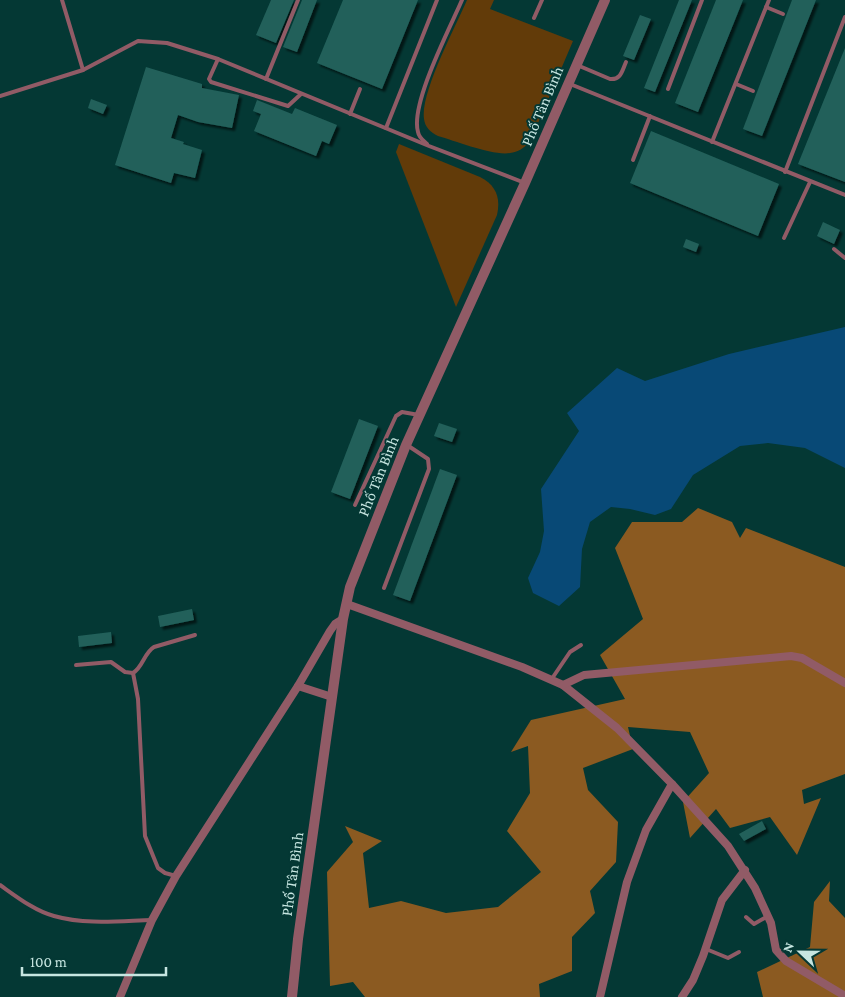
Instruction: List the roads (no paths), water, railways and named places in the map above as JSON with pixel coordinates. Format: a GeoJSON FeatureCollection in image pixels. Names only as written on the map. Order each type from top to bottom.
{"type":"FeatureCollection","features":[{"type":"Feature","properties":{"kind":"street","name":"Phố Tân Bình"},"geometry":{"type":"LineString","coordinates":[[292,997],[298,939],[343,619],[350,587],[419,415],[525,184],[605,0]]}},
{"type":"Feature","properties":{"kind":"street"},"geometry":{"type":"LineString","coordinates":[[347,604],[522,666],[563,684],[617,728],[672,784],[728,846],[745,870],[772,923],[776,950],[780,956],[845,996]]}},
{"type":"Feature","properties":{"kind":"street"},"geometry":{"type":"LineString","coordinates":[[120,997],[152,920],[176,876],[298,686],[330,631],[343,619]]}},
{"type":"Feature","properties":{"kind":"street"},"geometry":{"type":"LineString","coordinates":[[563,684],[584,675],[791,656],[802,658],[845,683]]}},
{"type":"Feature","properties":{"kind":"street"},"geometry":{"type":"LineString","coordinates":[[298,686],[332,697]]}},
{"type":"Feature","properties":{"kind":"street"},"geometry":{"type":"LineString","coordinates":[[600,997],[627,882],[646,830],[672,784]]}},
{"type":"Feature","properties":{"kind":"street"},"geometry":{"type":"LineString","coordinates":[[682,997],[693,980],[706,949],[722,900],[745,870]]}},
{"type":"Feature","properties":{"kind":"lane"},"geometry":{"type":"LineString","coordinates":[[62,0],[84,70]]}},
{"type":"Feature","properties":{"kind":"lane"},"geometry":{"type":"LineString","coordinates":[[266,79],[298,0]]}},
{"type":"Feature","properties":{"kind":"lane"},"geometry":{"type":"LineString","coordinates":[[386,128],[437,0]]}},
{"type":"Feature","properties":{"kind":"lane"},"geometry":{"type":"LineString","coordinates":[[429,146],[418,134],[417,119],[430,74],[462,0]]}},
{"type":"Feature","properties":{"kind":"lane"},"geometry":{"type":"LineString","coordinates":[[534,18],[542,0]]}},
{"type":"Feature","properties":{"kind":"lane"},"geometry":{"type":"LineString","coordinates":[[668,88],[702,0]]}},
{"type":"Feature","properties":{"kind":"lane"},"geometry":{"type":"LineString","coordinates":[[712,142],[769,0]]}},
{"type":"Feature","properties":{"kind":"lane"},"geometry":{"type":"LineString","coordinates":[[766,7],[783,14]]}},
{"type":"Feature","properties":{"kind":"lane"},"geometry":{"type":"LineString","coordinates":[[785,172],[845,17]]}},
{"type":"Feature","properties":{"kind":"lane"},"geometry":{"type":"LineString","coordinates":[[0,96],[84,70],[138,41],[167,43],[218,59],[525,184]]}},
{"type":"Feature","properties":{"kind":"lane"},"geometry":{"type":"LineString","coordinates":[[218,59],[210,77],[211,82],[288,106],[301,94]]}},
{"type":"Feature","properties":{"kind":"lane"},"geometry":{"type":"LineString","coordinates":[[576,65],[616,80],[626,62]]}},
{"type":"Feature","properties":{"kind":"lane"},"geometry":{"type":"LineString","coordinates":[[568,83],[845,195]]}},
{"type":"Feature","properties":{"kind":"lane"},"geometry":{"type":"LineString","coordinates":[[736,84],[753,91]]}},
{"type":"Feature","properties":{"kind":"lane"},"geometry":{"type":"LineString","coordinates":[[350,114],[360,89]]}},
{"type":"Feature","properties":{"kind":"lane"},"geometry":{"type":"LineString","coordinates":[[633,160],[650,116]]}},
{"type":"Feature","properties":{"kind":"lane"},"geometry":{"type":"LineString","coordinates":[[784,238],[810,182]]}},
{"type":"Feature","properties":{"kind":"lane"},"geometry":{"type":"LineString","coordinates":[[834,249],[845,258]]}},
{"type":"Feature","properties":{"kind":"lane"},"geometry":{"type":"LineString","coordinates":[[355,504],[396,416],[402,412],[419,415]]}},
{"type":"Feature","properties":{"kind":"lane"},"geometry":{"type":"LineString","coordinates":[[384,588],[429,469],[428,459],[422,453],[406,445]]}},
{"type":"Feature","properties":{"kind":"lane"},"geometry":{"type":"LineString","coordinates":[[76,665],[111,662],[125,672],[133,673],[136,672],[151,649],[195,635]]}},
{"type":"Feature","properties":{"kind":"lane"},"geometry":{"type":"LineString","coordinates":[[551,680],[570,652],[580,645]]}},
{"type":"Feature","properties":{"kind":"lane"},"geometry":{"type":"LineString","coordinates":[[133,673],[138,698],[145,836],[158,868],[165,874],[176,876]]}},
{"type":"Feature","properties":{"kind":"lane"},"geometry":{"type":"LineString","coordinates":[[0,885],[24,902],[53,916],[82,922],[152,920]]}},
{"type":"Feature","properties":{"kind":"lane"},"geometry":{"type":"LineString","coordinates":[[746,917],[754,924],[768,916]]}},
{"type":"Feature","properties":{"kind":"lane"},"geometry":{"type":"LineString","coordinates":[[706,949],[728,958],[739,952]]}},
{"type":"Feature","properties":{"kind":"water"},"geometry":{"type":"Polygon","coordinates":[[[845,327],[845,468],[805,448],[768,443],[740,446],[693,475],[671,509],[655,515],[611,507],[590,522],[582,549],[580,587],[559,606],[533,593],[528,578],[540,552],[544,531],[541,489],[579,431],[567,413],[617,368],[645,381],[729,354],[845,327]]]}}]}
